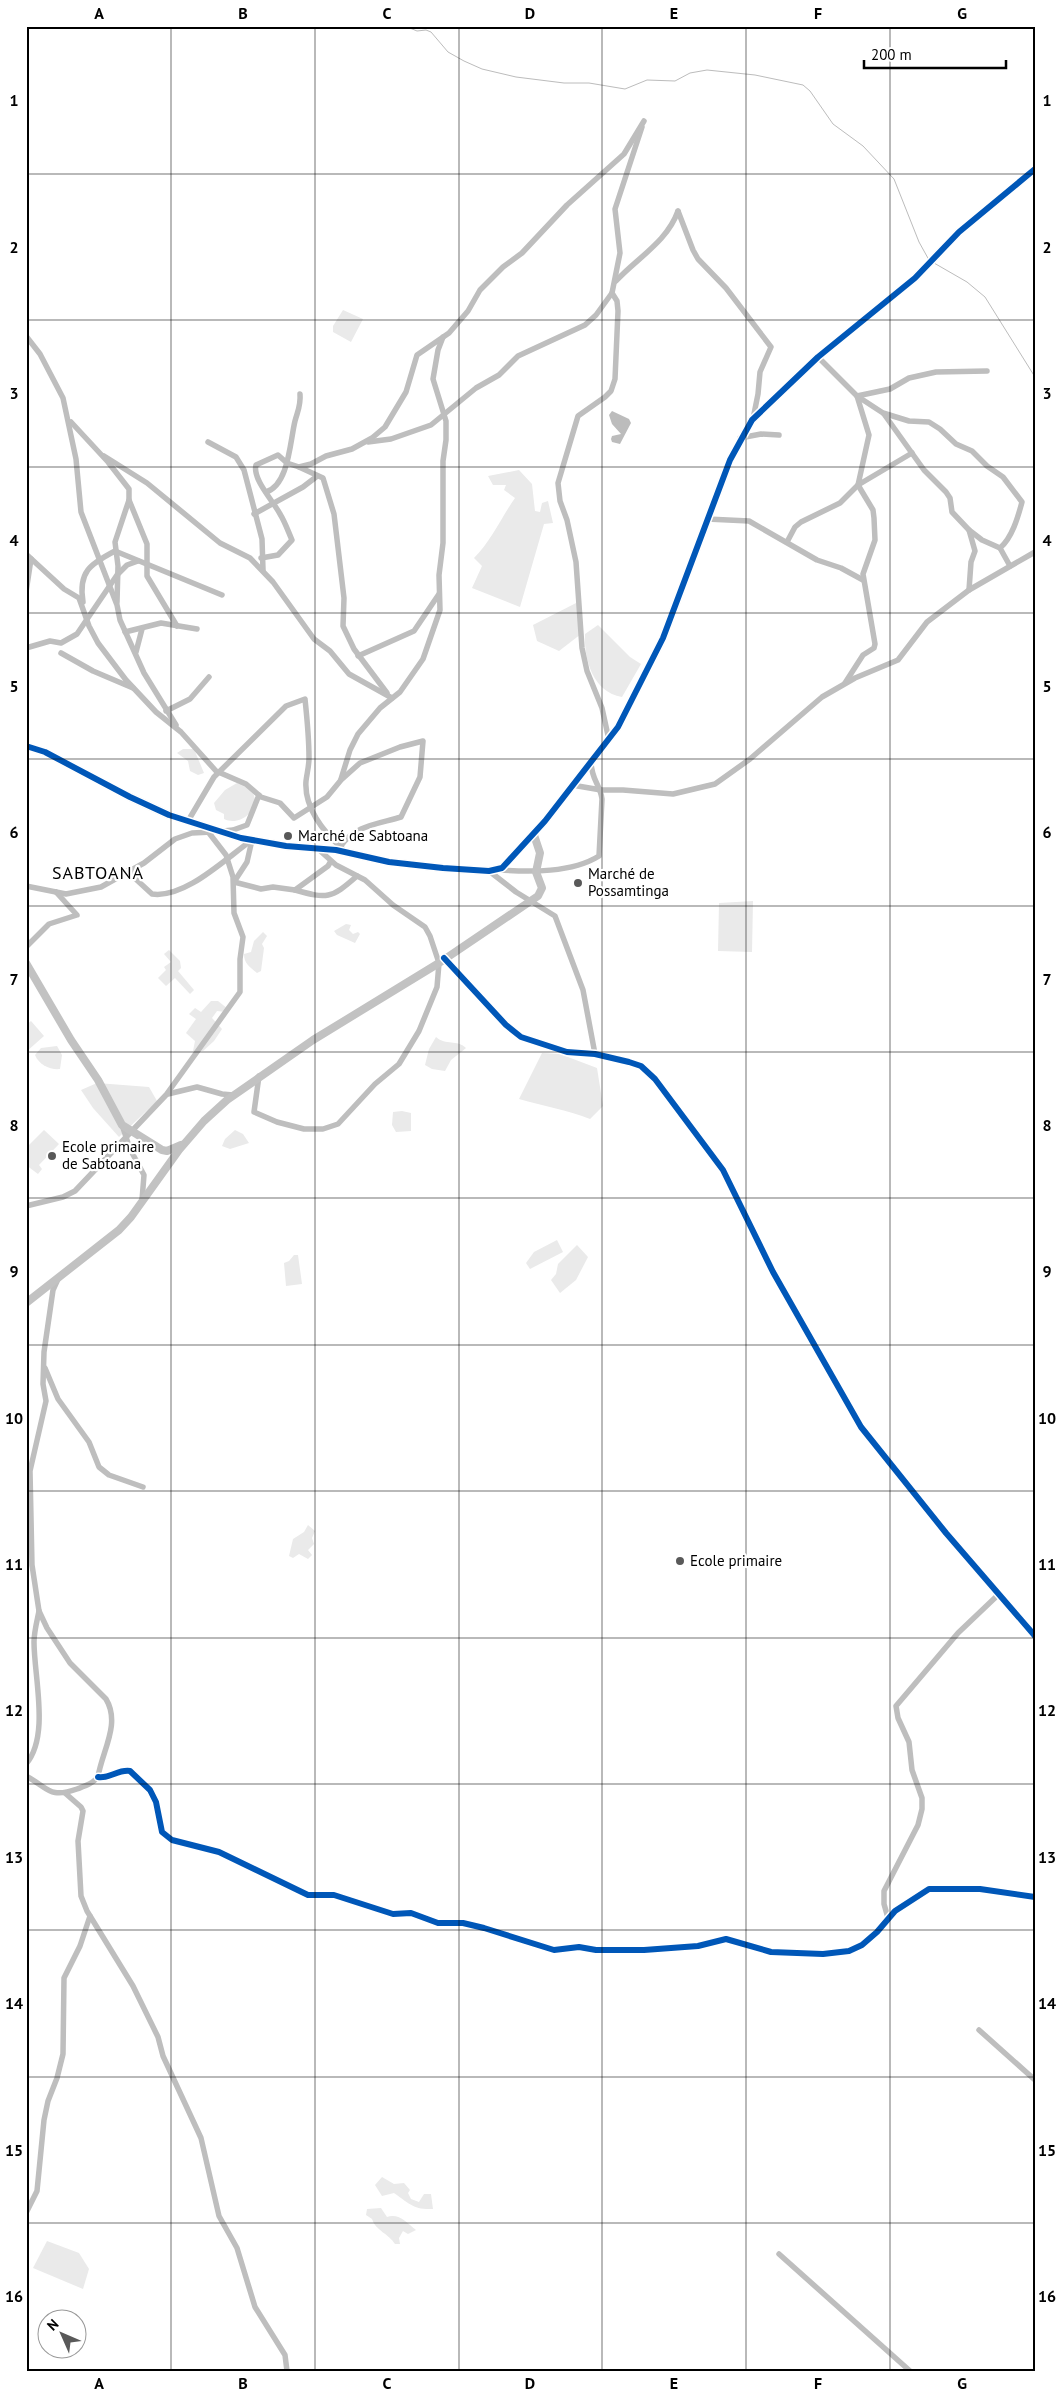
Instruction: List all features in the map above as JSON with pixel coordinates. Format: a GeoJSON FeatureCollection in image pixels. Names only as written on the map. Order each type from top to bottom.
{"type":"FeatureCollection","features":[{"type":"Feature","properties":{"kind":"street"},"geometry":{"type":"LineString","coordinates":[[299,467],[326,456],[352,449],[364,443],[385,427],[406,392],[417,355],[443,337],[463,318],[480,290],[502,267],[522,253],[567,205],[624,154],[644,121],[638,147],[615,209],[620,253],[616,281],[612,294],[596,315],[585,326],[518,356],[499,375],[476,388],[453,406],[444,416],[419,430],[391,439],[364,443]]}},
{"type":"Feature","properties":{"kind":"street"},"geometry":{"type":"LineString","coordinates":[[499,870],[506,866],[534,835],[591,763],[609,740],[632,701],[663,638],[707,519],[740,438],[752,420],[818,357],[915,278],[959,232],[1035,169]]}},
{"type":"Feature","properties":{"kind":"street"},"geometry":{"type":"LineString","coordinates":[[616,281],[659,241],[673,224],[678,211],[698,259],[726,288],[771,347],[760,372],[758,394],[752,420]]}},
{"type":"Feature","properties":{"kind":"street"},"geometry":{"type":"LineString","coordinates":[[609,740],[602,708],[587,670],[582,648],[576,562],[567,520],[560,501],[558,483],[578,416],[611,391],[615,379],[618,311],[617,301],[612,294]]}},
{"type":"Feature","properties":{"kind":"street"},"geometry":{"type":"LineString","coordinates":[[26,336],[40,354],[63,398],[76,459],[81,512],[117,605],[125,632],[136,652],[144,673],[166,711],[181,732],[208,762],[220,773],[246,784],[259,795],[280,803],[294,818],[312,809],[327,798],[341,780],[369,757],[423,741],[420,777],[401,817],[378,822],[353,832],[340,846]]}},
{"type":"Feature","properties":{"kind":"street"},"geometry":{"type":"LineString","coordinates":[[341,780],[350,750],[358,734],[370,718],[400,692],[411,677],[430,644],[440,610],[439,563],[443,543],[443,461],[446,440],[444,416],[433,379],[438,350],[443,337]]}},
{"type":"Feature","properties":{"kind":"street"},"geometry":{"type":"LineString","coordinates":[[818,357],[857,396],[883,413],[909,421],[929,422],[956,444],[972,451],[987,466],[1003,477],[1022,502],[1012,530],[1000,548]]}},
{"type":"Feature","properties":{"kind":"street"},"geometry":{"type":"LineString","coordinates":[[857,396],[890,389],[908,378],[936,372],[987,371]]}},
{"type":"Feature","properties":{"kind":"street"},"geometry":{"type":"LineString","coordinates":[[266,492],[277,485],[287,463],[295,419],[300,408],[300,394]]}},
{"type":"Feature","properties":{"kind":"street"},"geometry":{"type":"LineString","coordinates":[[845,683],[863,655],[875,646],[863,580],[863,570],[874,545],[873,510],[858,485],[870,435],[857,396]]}},
{"type":"Feature","properties":{"kind":"street"},"geometry":{"type":"LineString","coordinates":[[883,413],[931,478],[946,492],[950,498],[952,512],[969,530],[982,540],[1000,548],[1010,566]]}},
{"type":"Feature","properties":{"kind":"street"},"geometry":{"type":"LineString","coordinates":[[69,420],[104,456],[129,489]]}},
{"type":"Feature","properties":{"kind":"street"},"geometry":{"type":"LineString","coordinates":[[740,438],[761,434],[779,435]]}},
{"type":"Feature","properties":{"kind":"street"},"geometry":{"type":"LineString","coordinates":[[208,442],[236,458],[244,470],[262,539],[262,570]]}},
{"type":"Feature","properties":{"kind":"street"},"geometry":{"type":"LineString","coordinates":[[787,542],[797,524],[840,503],[858,485],[912,453]]}},
{"type":"Feature","properties":{"kind":"street"},"geometry":{"type":"LineString","coordinates":[[261,558],[278,555],[292,540],[255,469],[256,465],[278,455],[287,463],[299,467],[316,477],[323,478],[334,514],[344,598],[343,626],[347,638],[358,656],[392,698]]}},
{"type":"Feature","properties":{"kind":"street"},"geometry":{"type":"LineString","coordinates":[[104,456],[160,492],[211,536],[250,558],[298,615],[314,639],[330,651],[349,674],[392,698]]}},
{"type":"Feature","properties":{"kind":"street"},"geometry":{"type":"LineString","coordinates":[[117,605],[115,542],[129,500],[129,489],[134,476]]}},
{"type":"Feature","properties":{"kind":"street"},"geometry":{"type":"LineString","coordinates":[[254,514],[303,487],[316,477]]}},
{"type":"Feature","properties":{"kind":"street"},"geometry":{"type":"LineString","coordinates":[[129,500],[144,532],[147,544],[147,576],[177,626]]}},
{"type":"Feature","properties":{"kind":"street"},"geometry":{"type":"LineString","coordinates":[[707,519],[748,521],[817,560],[841,568],[863,580]]}},
{"type":"Feature","properties":{"kind":"street"},"geometry":{"type":"LineString","coordinates":[[969,530],[975,551],[971,562],[969,590]]}},
{"type":"Feature","properties":{"kind":"street"},"geometry":{"type":"LineString","coordinates":[[84,610],[81,584],[83,577],[87,570],[98,560],[115,551]]}},
{"type":"Feature","properties":{"kind":"street"},"geometry":{"type":"LineString","coordinates":[[115,551],[222,595]]}},
{"type":"Feature","properties":{"kind":"street"},"geometry":{"type":"LineString","coordinates":[[572,785],[601,790],[673,794],[715,784],[750,759],[822,697],[845,683],[898,660],[927,622],[969,590],[1035,552]]}},
{"type":"Feature","properties":{"kind":"street"},"geometry":{"type":"LineString","coordinates":[[26,592],[29,583],[28,557]]}},
{"type":"Feature","properties":{"kind":"street"},"geometry":{"type":"LineString","coordinates":[[28,557],[64,589],[77,596],[98,642],[135,689],[164,720],[181,732]]}},
{"type":"Feature","properties":{"kind":"street"},"geometry":{"type":"LineString","coordinates":[[26,648],[50,641],[61,643],[77,634],[117,574],[127,565],[139,561]]}},
{"type":"Feature","properties":{"kind":"street"},"geometry":{"type":"LineString","coordinates":[[358,656],[414,631],[424,619],[440,591]]}},
{"type":"Feature","properties":{"kind":"street"},"geometry":{"type":"LineString","coordinates":[[125,632],[161,623],[197,630]]}},
{"type":"Feature","properties":{"kind":"street"},"geometry":{"type":"LineString","coordinates":[[136,652],[142,629]]}},
{"type":"Feature","properties":{"kind":"street"},"geometry":{"type":"LineString","coordinates":[[61,653],[102,676],[135,689]]}},
{"type":"Feature","properties":{"kind":"street"},"geometry":{"type":"LineString","coordinates":[[166,711],[190,699],[209,677]]}},
{"type":"Feature","properties":{"kind":"street"},"geometry":{"type":"LineString","coordinates":[[188,821],[210,782],[249,741],[286,706],[305,699],[309,756],[306,782],[312,809],[322,828],[350,853]]}},
{"type":"Feature","properties":{"kind":"street"},"geometry":{"type":"LineString","coordinates":[[26,746],[45,752],[130,797],[213,832],[252,840],[350,853],[389,862],[490,871],[536,872],[558,869],[599,856],[602,822],[601,790],[592,776],[591,763]]}},
{"type":"Feature","properties":{"kind":"street"},"geometry":{"type":"LineString","coordinates":[[26,886],[55,892],[74,893],[101,887],[144,863],[180,837],[192,833],[233,830],[246,825],[259,795]]}},
{"type":"Feature","properties":{"kind":"street"},"geometry":{"type":"LineString","coordinates":[[26,1206],[64,1196],[75,1191],[166,1095],[240,992],[240,960],[243,937],[242,930],[234,913],[234,882],[228,858],[213,832]]}},
{"type":"Feature","properties":{"kind":"street"},"geometry":{"type":"LineString","coordinates":[[26,1303],[119,1230],[184,1144],[204,1121],[233,1095],[360,1010],[442,960],[531,901],[542,890],[536,872],[540,853],[534,835]]}},
{"type":"Feature","properties":{"kind":"street"},"geometry":{"type":"LineString","coordinates":[[127,871],[154,895],[174,893],[252,840]]}},
{"type":"Feature","properties":{"kind":"street"},"geometry":{"type":"LineString","coordinates":[[234,882],[247,862],[252,840]]}},
{"type":"Feature","properties":{"kind":"street"},"geometry":{"type":"LineString","coordinates":[[317,848],[331,861],[357,876],[425,927],[442,960],[514,1032],[542,1045],[567,1052],[595,1054],[641,1066],[660,1084],[724,1170],[774,1272],[861,1427],[946,1533],[1035,1636]]}},
{"type":"Feature","properties":{"kind":"street"},"geometry":{"type":"LineString","coordinates":[[295,890],[328,866],[331,861]]}},
{"type":"Feature","properties":{"kind":"street"},"geometry":{"type":"LineString","coordinates":[[490,871],[516,892],[555,916],[564,936],[587,1004],[595,1054]]}},
{"type":"Feature","properties":{"kind":"street"},"geometry":{"type":"LineString","coordinates":[[234,882],[261,889],[273,887],[327,897],[357,876]]}},
{"type":"Feature","properties":{"kind":"street"},"geometry":{"type":"LineString","coordinates":[[26,947],[49,924],[77,915],[55,892]]}},
{"type":"Feature","properties":{"kind":"street"},"geometry":{"type":"LineString","coordinates":[[259,1076],[254,1112],[277,1122],[304,1129],[323,1129],[338,1124],[371,1088],[399,1064],[416,1038],[437,987],[442,960]]}},
{"type":"Feature","properties":{"kind":"street"},"geometry":{"type":"LineString","coordinates":[[26,963],[129,1134],[162,1150],[173,1149],[184,1144]]}},
{"type":"Feature","properties":{"kind":"street"},"geometry":{"type":"LineString","coordinates":[[166,1095],[189,1087],[233,1095]]}},
{"type":"Feature","properties":{"kind":"street"},"geometry":{"type":"LineString","coordinates":[[129,1134],[132,1152],[144,1174],[142,1200]]}},
{"type":"Feature","properties":{"kind":"street"},"geometry":{"type":"LineString","coordinates":[[26,1764],[32,1756],[38,1727],[34,1642],[39,1611],[32,1564],[31,1462],[46,1402],[43,1384],[43,1364],[53,1290],[58,1279]]}},
{"type":"Feature","properties":{"kind":"street"},"geometry":{"type":"LineString","coordinates":[[43,1364],[58,1399],[89,1442],[99,1467],[109,1475],[143,1487]]}},
{"type":"Feature","properties":{"kind":"street"},"geometry":{"type":"LineString","coordinates":[[26,1555],[33,1550]]}},
{"type":"Feature","properties":{"kind":"street"},"geometry":{"type":"LineString","coordinates":[[888,1918],[884,1904],[884,1891],[918,1825],[922,1809],[922,1798],[912,1770],[909,1742],[898,1718],[896,1706],[958,1634],[999,1594]]}},
{"type":"Feature","properties":{"kind":"street"},"geometry":{"type":"LineString","coordinates":[[26,1776],[50,1792],[65,1793],[87,1786],[98,1777],[102,1757],[111,1734],[110,1705],[100,1691],[70,1663],[39,1611]]}},
{"type":"Feature","properties":{"kind":"street"},"geometry":{"type":"LineString","coordinates":[[98,1777],[105,1778],[125,1770],[130,1770],[150,1790],[156,1802],[162,1832],[168,1838],[182,1844],[219,1852],[308,1894],[334,1894],[393,1914],[411,1913],[438,1923],[463,1923],[554,1950],[580,1947],[596,1950],[644,1950],[698,1946],[726,1940],[782,1953],[823,1954],[849,1951],[862,1945],[895,1911],[929,1889],[980,1889],[1035,1897]]}},
{"type":"Feature","properties":{"kind":"street"},"geometry":{"type":"LineString","coordinates":[[65,1793],[83,1811],[78,1841],[81,1896],[90,1916],[133,1986],[158,2037],[163,2056],[201,2138],[219,2216],[237,2248],[255,2307],[285,2355],[287,2371]]}},
{"type":"Feature","properties":{"kind":"street"},"geometry":{"type":"LineString","coordinates":[[26,2213],[37,2191],[44,2120],[48,2101],[64,2054],[64,1978],[80,1946],[90,1916]]}},
{"type":"Feature","properties":{"kind":"street"},"geometry":{"type":"LineString","coordinates":[[979,2030],[1035,2080]]}},
{"type":"Feature","properties":{"kind":"street"},"geometry":{"type":"LineString","coordinates":[[779,2254],[910,2371]]}},
{"type":"Feature","properties":{"kind":"shaded area"},"geometry":{"type":"Polygon","coordinates":[[[343,310],[363,319],[351,342],[333,332],[333,326],[343,310]]]}},
{"type":"Feature","properties":{"kind":"shaded area"},"geometry":{"type":"Polygon","coordinates":[[[612,411],[629,419],[631,423],[620,444],[612,442],[611,439],[612,436],[621,434],[612,424],[609,415],[612,411]]]}},
{"type":"Feature","properties":{"kind":"shaded area"},"geometry":{"type":"Polygon","coordinates":[[[519,470],[532,484],[535,511],[540,512],[542,503],[548,501],[553,523],[544,524],[520,607],[472,588],[482,566],[474,558],[491,537],[515,498],[504,490],[506,485],[493,485],[488,476],[519,470]]]}},
{"type":"Feature","properties":{"kind":"shaded area"},"geometry":{"type":"Polygon","coordinates":[[[580,601],[581,634],[559,651],[537,641],[533,625],[580,601]]]}},
{"type":"Feature","properties":{"kind":"shaded area"},"geometry":{"type":"Polygon","coordinates":[[[598,625],[630,657],[641,664],[622,697],[612,694],[597,682],[589,664],[586,654],[585,634],[598,625]]]}},
{"type":"Feature","properties":{"kind":"shaded area"},"geometry":{"type":"Polygon","coordinates":[[[183,749],[194,749],[204,773],[198,775],[190,771],[188,761],[177,753],[183,749]]]}},
{"type":"Feature","properties":{"kind":"shaded area"},"geometry":{"type":"Polygon","coordinates":[[[237,783],[248,788],[253,794],[255,801],[253,809],[241,819],[233,821],[224,819],[224,814],[216,810],[214,803],[225,790],[237,783]]]}},
{"type":"Feature","properties":{"kind":"shaded area"},"geometry":{"type":"Polygon","coordinates":[[[753,901],[752,952],[718,951],[719,903],[753,901]]]}},
{"type":"Feature","properties":{"kind":"shaded area"},"geometry":{"type":"Polygon","coordinates":[[[346,924],[351,925],[349,930],[353,934],[358,932],[360,934],[355,943],[337,935],[334,931],[346,924]]]}},
{"type":"Feature","properties":{"kind":"shaded area"},"geometry":{"type":"Polygon","coordinates":[[[263,932],[267,936],[262,944],[264,948],[261,971],[257,973],[246,963],[244,954],[251,952],[254,941],[263,932]]]}},
{"type":"Feature","properties":{"kind":"shaded area"},"geometry":{"type":"Polygon","coordinates":[[[169,950],[180,961],[181,968],[178,971],[194,990],[190,994],[175,978],[166,986],[158,978],[166,970],[164,967],[171,962],[164,954],[169,950]]]}},
{"type":"Feature","properties":{"kind":"shaded area"},"geometry":{"type":"Polygon","coordinates":[[[211,1001],[218,1001],[228,1009],[226,1012],[217,1011],[212,1018],[222,1029],[214,1041],[203,1051],[193,1051],[195,1041],[186,1033],[196,1019],[189,1014],[195,1008],[201,1012],[211,1001]]]}},
{"type":"Feature","properties":{"kind":"shaded area"},"geometry":{"type":"Polygon","coordinates":[[[31,1021],[44,1036],[26,1052],[26,1025],[31,1021]]]}},
{"type":"Feature","properties":{"kind":"shaded area"},"geometry":{"type":"Polygon","coordinates":[[[436,1037],[440,1040],[463,1045],[466,1048],[451,1060],[445,1071],[432,1069],[425,1065],[429,1049],[436,1037]]]}},
{"type":"Feature","properties":{"kind":"shaded area"},"geometry":{"type":"Polygon","coordinates":[[[57,1046],[62,1055],[60,1069],[52,1069],[39,1062],[35,1055],[41,1048],[57,1046]]]}},
{"type":"Feature","properties":{"kind":"shaded area"},"geometry":{"type":"Polygon","coordinates":[[[542,1053],[560,1054],[597,1068],[603,1106],[590,1119],[519,1099],[542,1053]]]}},
{"type":"Feature","properties":{"kind":"shaded area"},"geometry":{"type":"Polygon","coordinates":[[[97,1083],[149,1087],[157,1101],[119,1137],[93,1108],[81,1090],[97,1083]]]}},
{"type":"Feature","properties":{"kind":"shaded area"},"geometry":{"type":"Polygon","coordinates":[[[393,1112],[411,1113],[411,1131],[396,1132],[392,1125],[393,1112]]]}},
{"type":"Feature","properties":{"kind":"shaded area"},"geometry":{"type":"Polygon","coordinates":[[[44,1130],[59,1144],[39,1165],[42,1169],[38,1174],[26,1165],[26,1148],[44,1130]]]}},
{"type":"Feature","properties":{"kind":"shaded area"},"geometry":{"type":"Polygon","coordinates":[[[235,1130],[243,1134],[249,1143],[230,1149],[222,1146],[225,1139],[235,1130]]]}},
{"type":"Feature","properties":{"kind":"shaded area"},"geometry":{"type":"Polygon","coordinates":[[[557,1240],[563,1252],[530,1269],[526,1263],[534,1252],[557,1240]]]}},
{"type":"Feature","properties":{"kind":"shaded area"},"geometry":{"type":"Polygon","coordinates":[[[577,1245],[588,1257],[576,1280],[560,1293],[551,1280],[556,1274],[558,1264],[577,1245]]]}},
{"type":"Feature","properties":{"kind":"shaded area"},"geometry":{"type":"Polygon","coordinates":[[[294,1255],[298,1255],[302,1284],[286,1286],[284,1263],[289,1261],[294,1255]]]}},
{"type":"Feature","properties":{"kind":"shaded area"},"geometry":{"type":"Polygon","coordinates":[[[308,1525],[315,1531],[312,1538],[314,1544],[308,1550],[312,1555],[308,1559],[299,1554],[293,1558],[289,1556],[293,1539],[304,1532],[308,1525]]]}},
{"type":"Feature","properties":{"kind":"shaded area"},"geometry":{"type":"Polygon","coordinates":[[[382,2177],[394,2184],[404,2183],[410,2190],[408,2193],[411,2199],[419,2202],[424,2194],[431,2194],[433,2209],[416,2207],[394,2193],[382,2196],[375,2185],[382,2177]]]}},
{"type":"Feature","properties":{"kind":"shaded area"},"geometry":{"type":"Polygon","coordinates":[[[381,2208],[387,2217],[395,2216],[416,2230],[408,2234],[403,2231],[399,2238],[400,2244],[395,2244],[366,2215],[367,2209],[381,2208]]]}},
{"type":"Feature","properties":{"kind":"shaded area"},"geometry":{"type":"Polygon","coordinates":[[[47,2241],[79,2253],[89,2269],[83,2289],[33,2268],[47,2241]]]}},
{"type":"Feature","properties":{"kind":"waterway"},"geometry":{"type":"LineString","coordinates":[[405,26],[417,31],[426,30],[431,32],[448,52],[464,61],[482,69],[516,77],[564,83],[589,83],[625,89],[647,80],[675,81],[690,73],[707,70],[755,75],[803,85],[810,91],[833,124],[863,146],[894,179],[919,242],[929,260]]}},
{"type":"Feature","properties":{"kind":"waterway"},"geometry":{"type":"LineString","coordinates":[[934,263],[967,282],[985,297],[1035,377]]}},
{"type":"Feature","properties":{"kind":"cycle path"},"geometry":{"type":"LineString","coordinates":[[26,746],[45,752],[130,797],[169,815],[241,838],[286,846],[336,850],[389,862],[489,871],[502,868],[545,821],[618,727],[663,638],[730,460],[752,420],[818,357],[915,278],[959,232],[1035,169]]}},
{"type":"Feature","properties":{"kind":"cycle path"},"geometry":{"type":"LineString","coordinates":[[444,958],[506,1025],[521,1037],[567,1052],[595,1054],[629,1062],[641,1066],[655,1079],[723,1170],[773,1272],[861,1427],[946,1533],[1035,1636]]}},
{"type":"Feature","properties":{"kind":"cycle path"},"geometry":{"type":"LineString","coordinates":[[98,1777],[130,1771],[150,1790],[156,1802],[162,1832],[172,1840],[219,1852],[308,1895],[334,1895],[393,1914],[411,1913],[438,1923],[463,1923],[554,1950],[579,1947],[596,1950],[644,1950],[698,1946],[726,1939],[771,1952],[823,1954],[849,1951],[862,1945],[877,1932],[895,1911],[929,1889],[980,1889],[1035,1897]]}},
{"type":"Feature","properties":{"kind":"place","name":"Marché de Sabtoana"},"geometry":{"type":"Point","coordinates":[288,836]}},
{"type":"Feature","properties":{"kind":"place","name":"Marché de Possamtinga"},"geometry":{"type":"Point","coordinates":[578,883]}},
{"type":"Feature","properties":{"kind":"place","name":"Ecole primaire de Sabtoana"},"geometry":{"type":"Point","coordinates":[52,1156]}},
{"type":"Feature","properties":{"kind":"place","name":"Ecole primaire"},"geometry":{"type":"Point","coordinates":[680,1561]}},
{"type":"Feature","properties":{"kind":"district","name":"SABTOANA"},"geometry":{"type":"Point","coordinates":[98,873]}}]}
